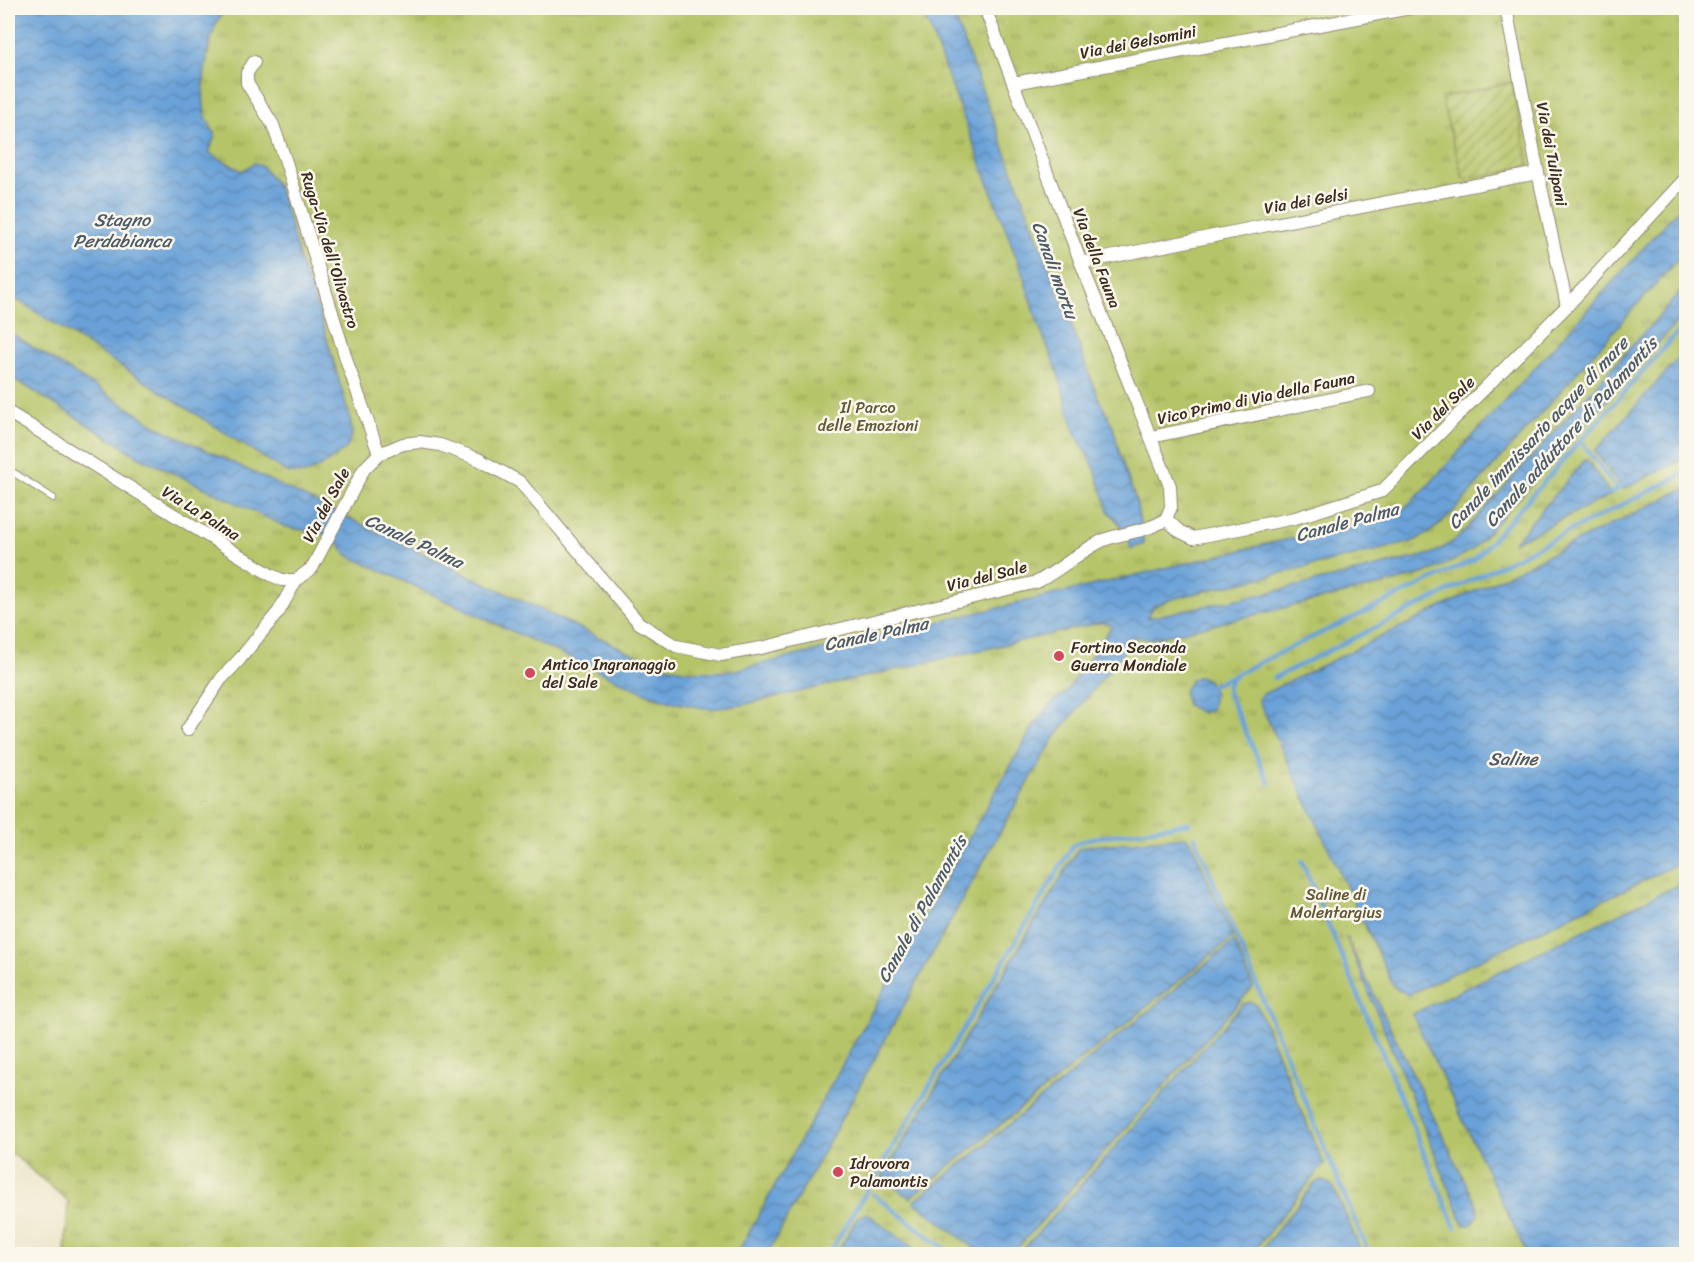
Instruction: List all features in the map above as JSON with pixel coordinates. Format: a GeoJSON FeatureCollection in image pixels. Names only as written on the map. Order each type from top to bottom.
{"type":"FeatureCollection","features":[{"type":"Feature","properties":{"kind":"street","name":"Via della Fauna"},"geometry":{"type":"LineString","coordinates":[[985,8],[1081,263],[1170,486],[1171,507],[1166,519]]}},
{"type":"Feature","properties":{"kind":"street","name":"Via dei Gelsomini"},"geometry":{"type":"LineString","coordinates":[[1014,82],[1410,8]]}},
{"type":"Feature","properties":{"kind":"street","name":"Via dei Tulipani"},"geometry":{"type":"LineString","coordinates":[[1506,8],[1567,306]]}},
{"type":"Feature","properties":{"kind":"street","name":"Ruga-Via dell'Olivastro"},"geometry":{"type":"LineString","coordinates":[[254,62],[247,73],[248,83],[269,118],[286,162],[348,365],[379,454]]}},
{"type":"Feature","properties":{"kind":"street","name":"Via dei Gelsi"},"geometry":{"type":"LineString","coordinates":[[1081,263],[1538,173]]}},
{"type":"Feature","properties":{"kind":"street","name":"Via del Sale"},"geometry":{"type":"LineString","coordinates":[[296,580],[312,568],[364,469],[379,454],[403,444],[420,442],[440,445],[478,459],[520,482],[639,623],[675,646],[721,655],[761,648],[1037,582],[1101,541],[1156,526],[1166,519],[1179,531],[1193,538],[1295,518],[1383,491],[1567,306],[1686,178]]}},
{"type":"Feature","properties":{"kind":"street","name":"Vico Primo di Via della Fauna"},"geometry":{"type":"LineString","coordinates":[[1151,437],[1369,391]]}},
{"type":"Feature","properties":{"kind":"street","name":"Via La Palma"},"geometry":{"type":"LineString","coordinates":[[8,412],[271,575],[282,580],[296,580]]}},
{"type":"Feature","properties":{"kind":"street"},"geometry":{"type":"LineString","coordinates":[[187,730],[221,679],[279,611],[296,580]]}},
{"type":"Feature","properties":{"kind":"lane"},"geometry":{"type":"LineString","coordinates":[[8,469],[53,498]]}},
{"type":"Feature","properties":{"kind":"green space","name":"Saline di Molentargius"},"geometry":{"type":"Polygon","coordinates":[[[8,8],[1686,8],[1686,1254],[65,1254],[68,1201],[8,1150],[8,8]]]}},
{"type":"Feature","properties":{"kind":"green space"},"geometry":{"type":"Polygon","coordinates":[[[1512,82],[1529,164],[1521,169],[1463,179],[1441,98],[1512,82]]]}},
{"type":"Feature","properties":{"kind":"water","name":"Stagno Perdabianca"},"geometry":{"type":"Polygon","coordinates":[[[8,8],[226,8],[214,28],[205,74],[205,113],[215,135],[209,153],[242,171],[254,163],[262,166],[278,187],[301,265],[319,311],[351,422],[352,435],[346,449],[305,474],[288,473],[8,294],[8,8]]]}},
{"type":"Feature","properties":{"kind":"water"},"geometry":{"type":"Polygon","coordinates":[[[922,8],[951,8],[1098,397],[1113,426],[1120,455],[1136,501],[1144,544],[1131,549],[1122,527],[1109,512],[1094,467],[1075,433],[1057,370],[1039,326],[1022,272],[922,8]]]}},
{"type":"Feature","properties":{"kind":"water","name":"Canale adduttore di Palamontis"},"geometry":{"type":"Polygon","coordinates":[[[1686,201],[1686,250],[1453,512],[1432,530],[1408,543],[1176,598],[1154,606],[1147,618],[1272,592],[1431,554],[1445,547],[1460,536],[1686,286],[1686,312],[1473,549],[1434,570],[1391,583],[1152,639],[1136,637],[1055,737],[993,844],[767,1254],[737,1254],[972,832],[1035,724],[1053,702],[1066,692],[1112,626],[1103,622],[742,705],[711,709],[672,702],[650,695],[347,555],[334,536],[286,527],[138,456],[8,375],[8,331],[160,428],[638,656],[683,670],[731,671],[1275,542],[1343,528],[1400,512],[1424,490],[1686,201]]]}},
{"type":"Feature","properties":{"kind":"water"},"geometry":{"type":"Polygon","coordinates":[[[1686,350],[1686,458],[1623,489],[1595,451],[1686,350]]]}},
{"type":"Feature","properties":{"kind":"water"},"geometry":{"type":"Polygon","coordinates":[[[1585,460],[1589,462],[1611,495],[1513,543],[1585,460]]]}},
{"type":"Feature","properties":{"kind":"water","name":"Saline"},"geometry":{"type":"Polygon","coordinates":[[[1686,488],[1686,860],[1408,995],[1394,987],[1258,699],[1263,694],[1686,488]]]}},
{"type":"Feature","properties":{"kind":"water"},"geometry":{"type":"Polygon","coordinates":[[[1199,676],[1208,680],[1214,694],[1211,710],[1202,713],[1187,705],[1183,692],[1191,680],[1199,676]]]}},
{"type":"Feature","properties":{"kind":"water"},"geometry":{"type":"Polygon","coordinates":[[[1186,837],[1192,844],[1233,937],[910,1198],[882,1177],[1078,849],[1087,846],[1186,837]]]}},
{"type":"Feature","properties":{"kind":"water"},"geometry":{"type":"Polygon","coordinates":[[[1686,881],[1686,1251],[1679,1254],[1527,1254],[1412,1014],[1686,881]]]}},
{"type":"Feature","properties":{"kind":"water"},"geometry":{"type":"Polygon","coordinates":[[[1346,937],[1477,1206],[1478,1216],[1471,1225],[1464,1225],[1346,937]]]}},
{"type":"Feature","properties":{"kind":"water"},"geometry":{"type":"Polygon","coordinates":[[[1234,941],[1253,987],[1012,1254],[982,1254],[914,1202],[1234,941]]]}},
{"type":"Feature","properties":{"kind":"water"},"geometry":{"type":"Polygon","coordinates":[[[1251,1002],[1257,1005],[1324,1164],[1251,1254],[1019,1254],[1243,1004],[1251,1002]]]}},
{"type":"Feature","properties":{"kind":"water"},"geometry":{"type":"Polygon","coordinates":[[[1320,1180],[1334,1188],[1362,1254],[1258,1254],[1314,1184],[1320,1180]]]}},
{"type":"Feature","properties":{"kind":"water"},"geometry":{"type":"Polygon","coordinates":[[[867,1213],[921,1254],[836,1254],[858,1217],[867,1213]]]}},
{"type":"Feature","properties":{"kind":"waterway","name":"Canale adduttore di Palamontis"},"geometry":{"type":"LineString","coordinates":[[1269,783],[1228,693],[1227,687],[1234,675],[1475,559],[1686,323]]}},
{"type":"Feature","properties":{"kind":"waterway","name":"Canale adduttore di Palamontis"},"geometry":{"type":"LineString","coordinates":[[1581,441],[1617,489]]}},
{"type":"Feature","properties":{"kind":"waterway"},"geometry":{"type":"LineString","coordinates":[[1274,678],[1686,473]]}},
{"type":"Feature","properties":{"kind":"waterway"},"geometry":{"type":"LineString","coordinates":[[1610,493],[1621,487]]}},
{"type":"Feature","properties":{"kind":"waterway"},"geometry":{"type":"LineString","coordinates":[[1211,686],[1234,675]]}},
{"type":"Feature","properties":{"kind":"waterway"},"geometry":{"type":"LineString","coordinates":[[829,1254],[1072,847],[1088,839],[1189,823]]}},
{"type":"Feature","properties":{"kind":"waterway"},"geometry":{"type":"LineString","coordinates":[[1195,837],[1369,1254]]}},
{"type":"Feature","properties":{"kind":"waterway"},"geometry":{"type":"LineString","coordinates":[[1302,861],[1455,1227]]}},
{"type":"Feature","properties":{"kind":"waterway"},"geometry":{"type":"LineString","coordinates":[[873,1194],[952,1254]]}},
{"type":"Feature","properties":{"kind":"place","name":"Fortino Seconda Guerra Mondiale"},"geometry":{"type":"Point","coordinates":[1059,656]}},
{"type":"Feature","properties":{"kind":"place","name":"Antico Ingranaggio del Sale"},"geometry":{"type":"Point","coordinates":[530,673]}},
{"type":"Feature","properties":{"kind":"place","name":"Idrovora Palamontis"},"geometry":{"type":"Point","coordinates":[838,1172]}},
{"type":"Feature","properties":{"kind":"water label","name":"Canali mortu"},"geometry":{"type":"Point","coordinates":[1055,270]}},
{"type":"Feature","properties":{"kind":"water label","name":"Canale immissario acque di mare"},"geometry":{"type":"Point","coordinates":[1538,433]}},
{"type":"Feature","properties":{"kind":"water label","name":"Canale Palma"},"geometry":{"type":"Point","coordinates":[1347,522]}},
{"type":"Feature","properties":{"kind":"water label","name":"Canale Palma"},"geometry":{"type":"Point","coordinates":[414,541]}},
{"type":"Feature","properties":{"kind":"water label","name":"Canale Palma"},"geometry":{"type":"Point","coordinates":[876,634]}},
{"type":"Feature","properties":{"kind":"water label","name":"Canale di Palamontis"},"geometry":{"type":"Point","coordinates":[922,909]}},
{"type":"Feature","properties":{"kind":"park label","name":"Il Parco delle Emozioni"},"geometry":{"type":"Point","coordinates":[868,416]}}]}
